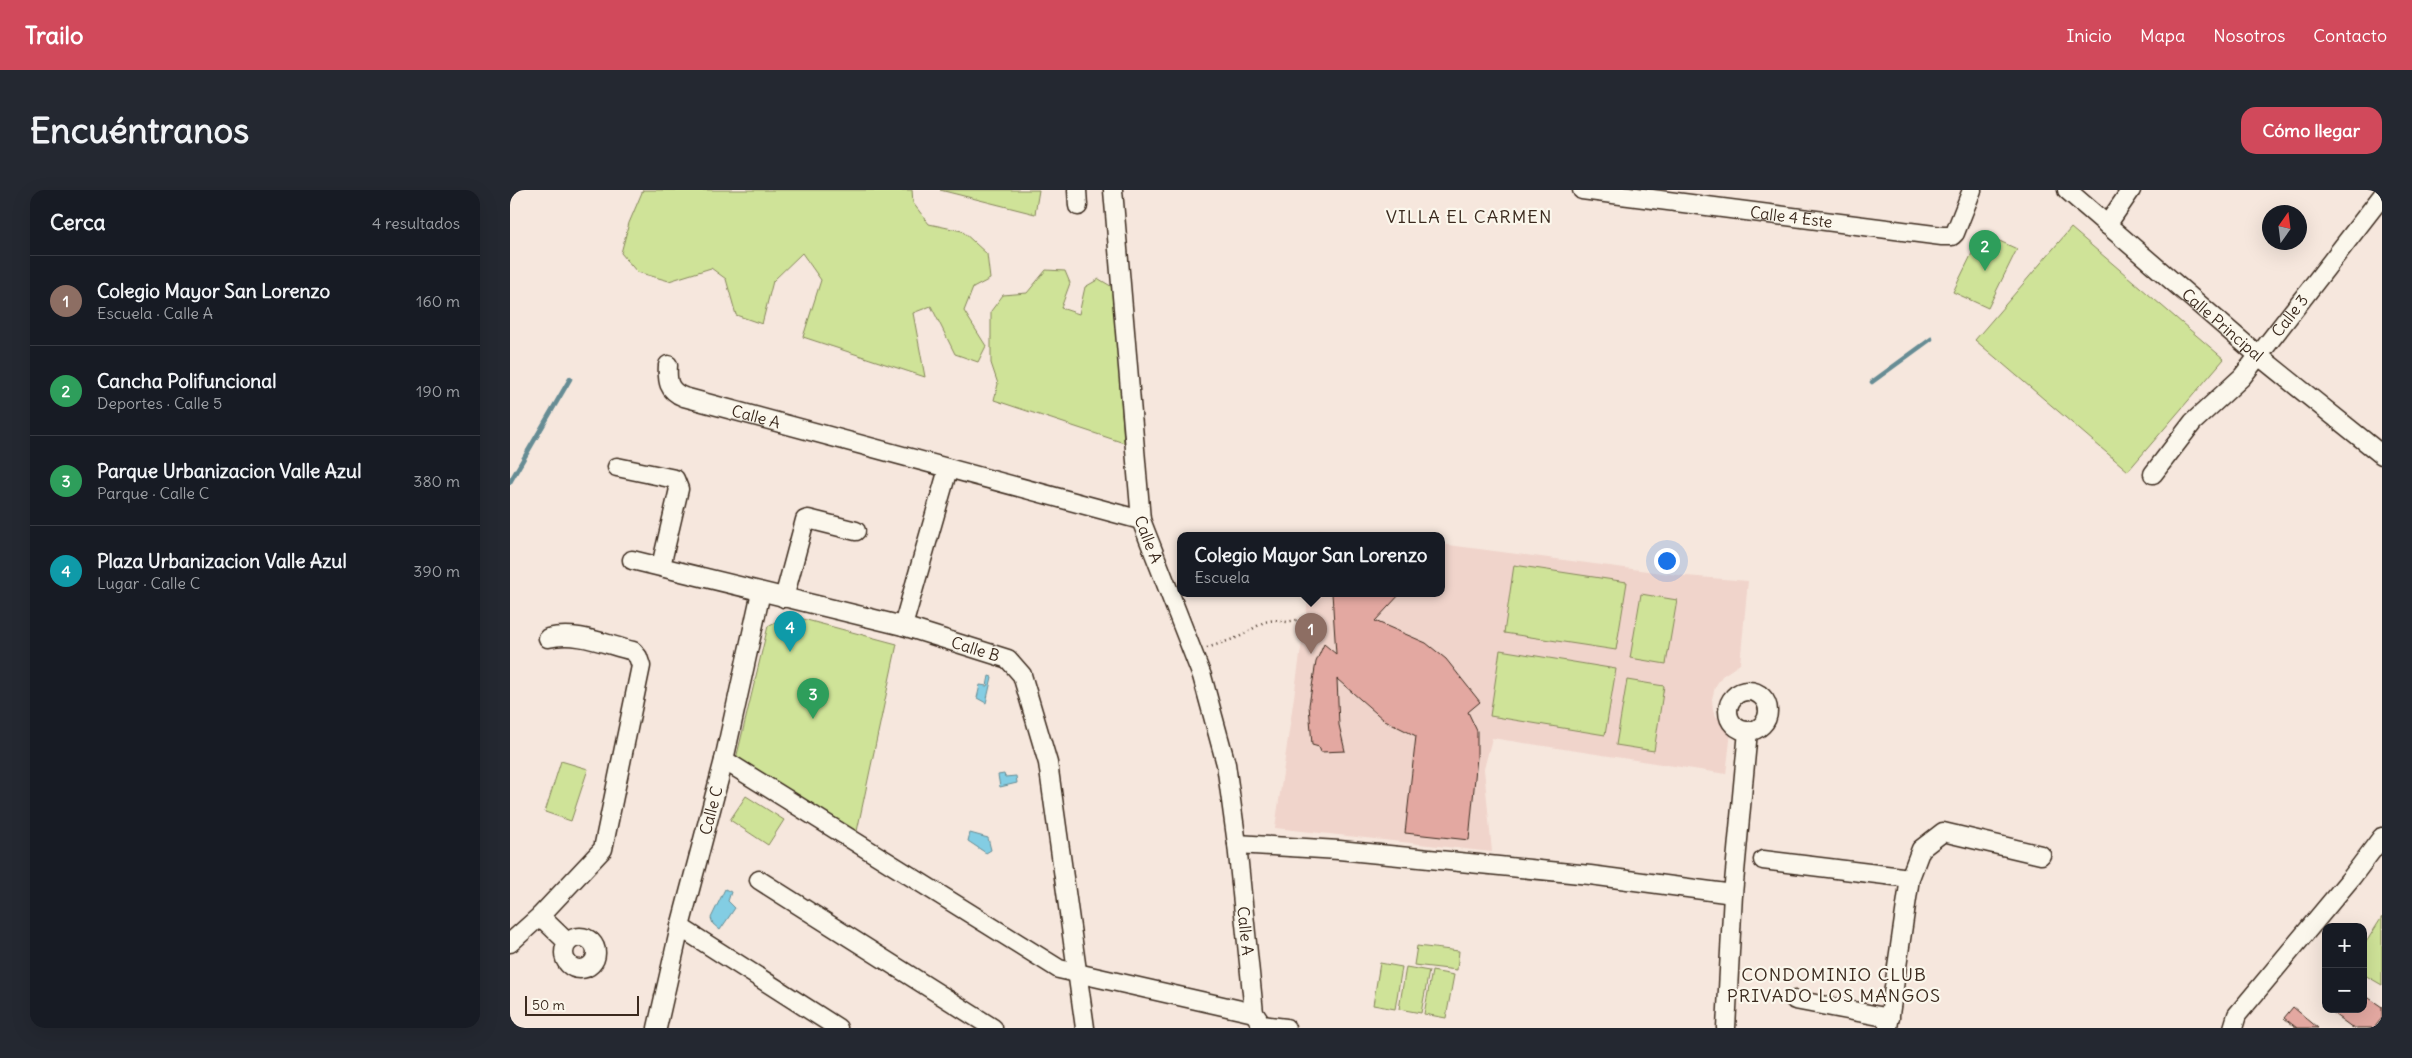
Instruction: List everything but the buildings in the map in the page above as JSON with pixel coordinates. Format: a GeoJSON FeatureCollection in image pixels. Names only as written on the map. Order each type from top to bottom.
{"type":"FeatureCollection","features":[{"type":"Feature","properties":{"kind":"street"},"geometry":{"type":"LineString","coordinates":[[1114,190],[1141,520]]}},
{"type":"Feature","properties":{"kind":"street","name":"Calle 4 Este"},"geometry":{"type":"LineString","coordinates":[[1582,190],[1942,236],[1955,233],[1972,190]]}},
{"type":"Feature","properties":{"kind":"street","name":"Calle Principal"},"geometry":{"type":"LineString","coordinates":[[2067,190],[2259,356],[2382,455]]}},
{"type":"Feature","properties":{"kind":"street"},"geometry":{"type":"LineString","coordinates":[[2107,225],[2131,190]]}},
{"type":"Feature","properties":{"kind":"street","name":"Calle 3"},"geometry":{"type":"LineString","coordinates":[[2153,474],[2193,422],[2242,377],[2382,196]]}},
{"type":"Feature","properties":{"kind":"street","name":"Calle A"},"geometry":{"type":"LineString","coordinates":[[668,365],[668,384],[672,390],[684,397],[1141,520],[1202,676],[1230,782],[1259,1022]]}},
{"type":"Feature","properties":{"kind":"street"},"geometry":{"type":"LineString","coordinates":[[616,467],[675,479],[678,483],[661,566]]}},
{"type":"Feature","properties":{"kind":"street"},"geometry":{"type":"LineString","coordinates":[[902,626],[948,469]]}},
{"type":"Feature","properties":{"kind":"street"},"geometry":{"type":"LineString","coordinates":[[784,598],[805,520],[808,519],[856,530]]}},
{"type":"Feature","properties":{"kind":"street","name":"Calle B"},"geometry":{"type":"LineString","coordinates":[[632,560],[902,626],[1008,659],[1022,675],[1048,762],[1085,1028]]}},
{"type":"Feature","properties":{"kind":"street","name":"Calle C"},"geometry":{"type":"LineString","coordinates":[[657,1028],[680,928],[724,760],[761,592]]}},
{"type":"Feature","properties":{"kind":"street"},"geometry":{"type":"LineString","coordinates":[[510,943],[540,916],[602,849],[642,666],[633,651],[576,636],[563,635],[548,638]]}},
{"type":"Feature","properties":{"kind":"street"},"geometry":{"type":"LineString","coordinates":[[1726,1028],[1733,894],[1748,731]]}},
{"type":"Feature","properties":{"kind":"street"},"geometry":{"type":"LineString","coordinates":[[724,760],[1059,968],[1286,1028]]}},
{"type":"Feature","properties":{"kind":"street"},"geometry":{"type":"LineString","coordinates":[[1795,1000],[1889,1023],[1910,878],[1921,849],[1943,832],[1952,832],[2040,855]]}},
{"type":"Feature","properties":{"kind":"street"},"geometry":{"type":"LineString","coordinates":[[2233,1028],[2237,1015],[2346,884],[2382,837]]}},
{"type":"Feature","properties":{"kind":"street"},"geometry":{"type":"LineString","coordinates":[[1237,844],[1339,850],[1590,875],[1733,894]]}},
{"type":"Feature","properties":{"kind":"street"},"geometry":{"type":"LineString","coordinates":[[1763,860],[1910,878]]}},
{"type":"Feature","properties":{"kind":"street"},"geometry":{"type":"LineString","coordinates":[[758,880],[992,1028]]}},
{"type":"Feature","properties":{"kind":"street"},"geometry":{"type":"LineString","coordinates":[[540,916],[567,942]]}},
{"type":"Feature","properties":{"kind":"street"},"geometry":{"type":"LineString","coordinates":[[680,928],[838,1028]]}},
{"type":"Feature","properties":{"kind":"path"},"geometry":{"type":"LineString","coordinates":[[1206,648],[1239,637],[1264,622],[1287,622],[1306,618]]}},
{"type":"Feature","properties":{"kind":"shaded area"},"geometry":{"type":"Polygon","coordinates":[[[1319,529],[1344,532],[1318,532],[1319,529]]]}},
{"type":"Feature","properties":{"kind":"shaded area"},"geometry":{"type":"Polygon","coordinates":[[[1445,545],[1686,576],[1748,581],[1740,664],[1722,676],[1715,687],[1712,699],[1713,710],[1716,716],[1731,732],[1726,774],[1492,738],[1484,769],[1492,852],[1275,828],[1308,597],[1445,597],[1445,545]]]}},
{"type":"Feature","properties":{"kind":"green space"},"geometry":{"type":"Polygon","coordinates":[[[643,190],[912,190],[913,203],[929,224],[962,231],[987,254],[990,279],[973,288],[964,311],[986,346],[978,362],[955,354],[931,306],[913,313],[925,377],[803,337],[821,280],[802,253],[773,281],[762,324],[736,315],[726,279],[711,268],[669,281],[637,272],[621,253],[629,223],[643,190]]]}},
{"type":"Feature","properties":{"kind":"green space"},"geometry":{"type":"Polygon","coordinates":[[[940,190],[1039,190],[1035,214],[940,190]]]}},
{"type":"Feature","properties":{"kind":"green space"},"geometry":{"type":"Polygon","coordinates":[[[2071,228],[2224,359],[2128,471],[1975,340],[2071,228]]]}},
{"type":"Feature","properties":{"kind":"green space"},"geometry":{"type":"Polygon","coordinates":[[[1982,233],[2017,249],[1988,308],[1953,292],[1982,233]]]}},
{"type":"Feature","properties":{"kind":"green space"},"geometry":{"type":"Polygon","coordinates":[[[1046,270],[1065,271],[1070,283],[1061,308],[1079,314],[1085,287],[1099,279],[1114,288],[1124,443],[994,400],[998,384],[991,363],[991,311],[1003,295],[1027,293],[1046,270]]]}},
{"type":"Feature","properties":{"kind":"green space"},"geometry":{"type":"Polygon","coordinates":[[[1514,565],[1627,582],[1616,650],[1504,633],[1514,565]]]}},
{"type":"Feature","properties":{"kind":"green space"},"geometry":{"type":"Polygon","coordinates":[[[1641,594],[1677,600],[1666,664],[1630,658],[1641,594]]]}},
{"type":"Feature","properties":{"kind":"green space"},"geometry":{"type":"Polygon","coordinates":[[[788,615],[897,644],[856,836],[736,759],[768,626],[788,615]]]}},
{"type":"Feature","properties":{"kind":"green space"},"geometry":{"type":"Polygon","coordinates":[[[1500,650],[1616,669],[1605,735],[1490,716],[1500,650]]]}},
{"type":"Feature","properties":{"kind":"green space"},"geometry":{"type":"Polygon","coordinates":[[[1627,680],[1664,686],[1654,751],[1616,745],[1627,680]]]}},
{"type":"Feature","properties":{"kind":"green space"},"geometry":{"type":"Polygon","coordinates":[[[561,761],[588,769],[571,821],[545,812],[561,761]]]}},
{"type":"Feature","properties":{"kind":"green space"},"geometry":{"type":"Polygon","coordinates":[[[746,796],[784,820],[768,845],[730,820],[746,796]]]}},
{"type":"Feature","properties":{"kind":"green space"},"geometry":{"type":"Polygon","coordinates":[[[2382,917],[2382,985],[2367,976],[2367,941],[2382,917]]]}},
{"type":"Feature","properties":{"kind":"green space"},"geometry":{"type":"Polygon","coordinates":[[[1417,946],[1459,951],[1457,970],[1414,965],[1417,946]]]}},
{"type":"Feature","properties":{"kind":"green space"},"geometry":{"type":"Polygon","coordinates":[[[1380,963],[1402,967],[1395,1009],[1373,1005],[1380,963]]]}},
{"type":"Feature","properties":{"kind":"green space"},"geometry":{"type":"Polygon","coordinates":[[[1406,967],[1429,971],[1421,1013],[1399,1009],[1406,967]]]}},
{"type":"Feature","properties":{"kind":"green space"},"geometry":{"type":"Polygon","coordinates":[[[1432,971],[1454,975],[1446,1018],[1424,1014],[1432,971]]]}},
{"type":"Feature","properties":{"kind":"water"},"geometry":{"type":"Polygon","coordinates":[[[989,676],[992,677],[986,703],[977,698],[980,685],[987,686],[989,676]]]}},
{"type":"Feature","properties":{"kind":"water"},"geometry":{"type":"Polygon","coordinates":[[[1004,774],[1005,777],[1016,776],[1017,783],[1000,787],[998,775],[1004,774]]]}},
{"type":"Feature","properties":{"kind":"water"},"geometry":{"type":"Polygon","coordinates":[[[970,833],[988,838],[991,850],[986,853],[968,841],[970,833]]]}},
{"type":"Feature","properties":{"kind":"water"},"geometry":{"type":"Polygon","coordinates":[[[725,889],[731,892],[728,901],[735,908],[720,930],[713,924],[711,918],[725,889]]]}},
{"type":"Feature","properties":{"kind":"waterway"},"geometry":{"type":"LineString","coordinates":[[1872,382],[1931,339]]}},
{"type":"Feature","properties":{"kind":"waterway"},"geometry":{"type":"LineString","coordinates":[[510,482],[570,379]]}},
{"type":"Feature","properties":{"kind":"place","name":"Cancha Polifuncional"},"geometry":{"type":"Point","coordinates":[1985,271]}},
{"type":"Feature","properties":{"kind":"place","name":"Plaza Urbanizacion Valle Azul"},"geometry":{"type":"Point","coordinates":[790,652]}},
{"type":"Feature","properties":{"kind":"place","name":"Colegio Mayor San Lorenzo"},"geometry":{"type":"Point","coordinates":[1311,654]}},
{"type":"Feature","properties":{"kind":"place","name":"Parque Urbanizacion Valle Azul"},"geometry":{"type":"Point","coordinates":[813,719]}},
{"type":"Feature","properties":{"kind":"district","name":"VILLA EL CARMEN"},"geometry":{"type":"Point","coordinates":[1469,216]}},
{"type":"Feature","properties":{"kind":"district","name":"CONDOMINIO CLUB PRIVADO LOS MANGOS"},"geometry":{"type":"Point","coordinates":[1834,984]}}]}
